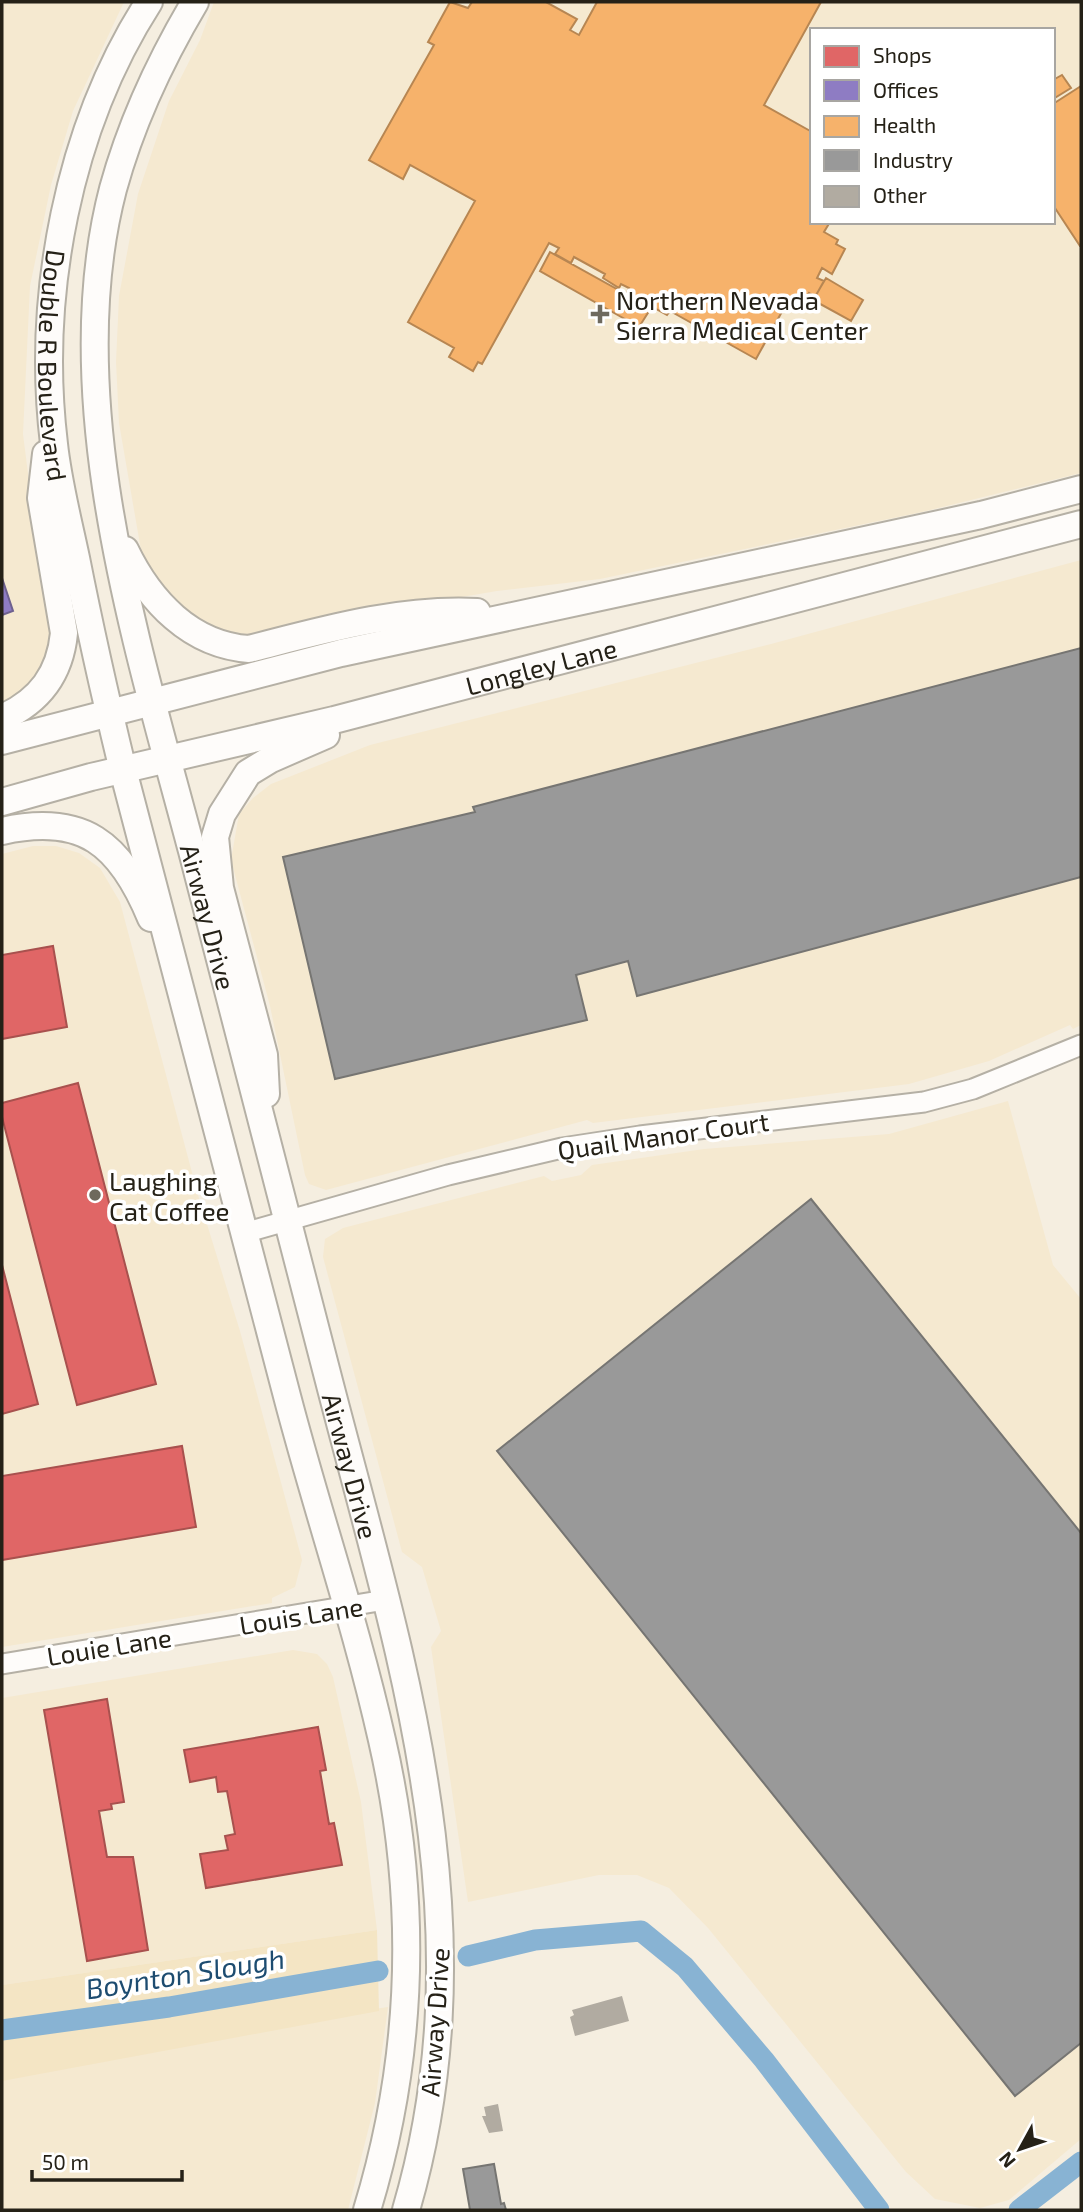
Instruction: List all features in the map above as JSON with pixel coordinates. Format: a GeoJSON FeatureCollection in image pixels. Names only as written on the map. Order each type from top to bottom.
{"type":"FeatureCollection","features":[{"type":"Feature","properties":{"kind":"main road","name":"Double R Boulevard"},"geometry":{"type":"LineString","coordinates":[[116,741],[59,479],[52,410],[52,321],[68,201],[79,159],[106,85],[149,2]]}},
{"type":"Feature","properties":{"kind":"main road","name":"Double R Boulevard"},"geometry":{"type":"LineString","coordinates":[[159,732],[111,514],[95,396],[97,299],[103,239],[112,194],[133,127],[166,52],[195,2]]}},
{"type":"Feature","properties":{"kind":"main road"},"geometry":{"type":"LineString","coordinates":[[2,718],[20,710],[43,691],[62,654],[64,633],[41,498],[52,410]]}},
{"type":"Feature","properties":{"kind":"main road","name":"Longley Lane"},"geometry":{"type":"LineString","coordinates":[[2,741],[341,653],[513,613],[981,515],[1081,489]]}},
{"type":"Feature","properties":{"kind":"main road"},"geometry":{"type":"LineString","coordinates":[[111,514],[126,553],[155,597],[202,639],[227,648],[249,649],[384,617],[447,610],[513,613]]}},
{"type":"Feature","properties":{"kind":"main road","name":"Longley Lane"},"geometry":{"type":"LineString","coordinates":[[2,802],[407,700],[1081,524]]}},
{"type":"Feature","properties":{"kind":"main road"},"geometry":{"type":"LineString","coordinates":[[263,1124],[267,1102],[264,1055],[216,863],[215,837],[222,814],[248,773],[271,759],[407,700]]}},
{"type":"Feature","properties":{"kind":"main road","name":"Airway Drive"},"geometry":{"type":"LineString","coordinates":[[159,732],[385,1600],[423,1768],[435,1838],[440,1916],[436,2062],[424,2136],[405,2210]]}},
{"type":"Feature","properties":{"kind":"main road","name":"Airway Drive"},"geometry":{"type":"LineString","coordinates":[[116,741],[244,1233],[382,1739],[400,1836],[408,1950],[400,2076],[388,2136],[368,2210]]}},
{"type":"Feature","properties":{"kind":"main road"},"geometry":{"type":"LineString","coordinates":[[2,831],[51,824],[89,836],[111,852],[126,869],[144,900],[182,993]]}},
{"type":"Feature","properties":{"kind":"main road"},"geometry":{"type":"LineString","coordinates":[[386,2210],[404,2139],[400,2076]]}},
{"type":"Feature","properties":{"kind":"street","name":"Quail Manor Court"},"geometry":{"type":"LineString","coordinates":[[244,1233],[448,1175],[562,1148],[923,1102],[973,1089],[1081,1045]]}},
{"type":"Feature","properties":{"kind":"street","name":"Louis Lane"},"geometry":{"type":"LineString","coordinates":[[217,1629],[385,1600]]}},
{"type":"Feature","properties":{"kind":"street","name":"Louie Lane"},"geometry":{"type":"LineString","coordinates":[[2,1664],[217,1629]]}},
{"type":"Feature","properties":{"kind":"shaded area"},"geometry":{"type":"Polygon","coordinates":[[[2,2],[124,2],[73,111],[51,185],[30,286],[23,434],[34,521],[56,627],[47,666],[2,711],[2,2]]]}},
{"type":"Feature","properties":{"kind":"shaded area","name":"Northern Nevada Sierra Medical Center"},"geometry":{"type":"Polygon","coordinates":[[[214,2],[1081,2],[1081,473],[922,512],[600,579],[497,591],[397,608],[262,640],[216,636],[162,593],[142,556],[119,423],[116,362],[119,296],[138,194],[169,101],[200,40],[214,2]]]}},
{"type":"Feature","properties":{"kind":"shaded area"},"geometry":{"type":"Polygon","coordinates":[[[1081,560],[1081,1025],[1073,1029],[1070,1025],[989,1061],[909,1084],[593,1123],[587,1120],[326,1190],[309,1184],[270,1006],[231,860],[239,814],[253,798],[271,784],[370,745],[771,644],[1081,560]]]}},
{"type":"Feature","properties":{"kind":"shaded area"},"geometry":{"type":"Polygon","coordinates":[[[33,846],[56,846],[79,853],[100,868],[120,902],[198,1195],[240,1331],[302,1560],[295,1587],[272,1598],[272,1603],[2,1647],[2,854],[33,846]]]}},
{"type":"Feature","properties":{"kind":"shaded area"},"geometry":{"type":"Polygon","coordinates":[[[1008,1101],[1053,1265],[1081,1299],[1081,2139],[1009,2200],[980,2208],[935,2199],[906,2172],[708,1928],[669,1888],[637,1875],[599,1875],[468,1902],[431,1647],[441,1631],[422,1567],[402,1552],[323,1257],[325,1239],[343,1228],[544,1176],[552,1181],[581,1175],[592,1165],[704,1149],[889,1134],[1008,1101]]]}},
{"type":"Feature","properties":{"kind":"shaded area"},"geometry":{"type":"Polygon","coordinates":[[[293,1650],[317,1654],[327,1664],[333,1677],[361,1802],[377,1930],[2,1985],[2,1698],[293,1650]]]}},
{"type":"Feature","properties":{"kind":"shaded area"},"geometry":{"type":"Polygon","coordinates":[[[377,1930],[379,2011],[2,2081],[2,1985],[377,1930]]]}},
{"type":"Feature","properties":{"kind":"shaded area"},"geometry":{"type":"Polygon","coordinates":[[[388,2007],[375,2103],[348,2210],[2,2210],[2,2063],[388,2007]]]}},
{"type":"Feature","properties":{"kind":"building: Shops"},"geometry":{"type":"Polygon","coordinates":[[[53,946],[67,1027],[2,1039],[2,955],[53,946]]]}},
{"type":"Feature","properties":{"kind":"building: Shops"},"geometry":{"type":"Polygon","coordinates":[[[78,1083],[156,1384],[77,1405],[2,1117],[2,1103],[78,1083]]]}},
{"type":"Feature","properties":{"kind":"building: Shops"},"geometry":{"type":"Polygon","coordinates":[[[2,1265],[38,1404],[2,1414],[2,1265]]]}},
{"type":"Feature","properties":{"kind":"building: Shops"},"geometry":{"type":"Polygon","coordinates":[[[182,1446],[196,1527],[2,1560],[2,1476],[182,1446]]]}},
{"type":"Feature","properties":{"kind":"building: Shops"},"geometry":{"type":"Polygon","coordinates":[[[107,1699],[124,1802],[111,1804],[112,1809],[99,1811],[107,1857],[133,1857],[148,1950],[87,1961],[44,1710],[107,1699]]]}},
{"type":"Feature","properties":{"kind":"building: Shops"},"geometry":{"type":"Polygon","coordinates":[[[318,1727],[326,1770],[320,1771],[329,1824],[334,1823],[342,1865],[206,1888],[200,1854],[228,1850],[225,1836],[235,1834],[227,1791],[218,1792],[216,1777],[190,1782],[184,1750],[318,1727]]]}},
{"type":"Feature","properties":{"kind":"building: Offices"},"geometry":{"type":"Polygon","coordinates":[[[2,578],[13,611],[2,615],[2,578]]]}},
{"type":"Feature","properties":{"kind":"building: Health"},"geometry":{"type":"Polygon","coordinates":[[[450,2],[468,8],[472,2],[546,2],[577,19],[570,30],[579,35],[597,2],[821,2],[764,105],[810,131],[810,224],[829,224],[824,232],[838,240],[836,244],[845,249],[832,274],[822,268],[817,278],[824,281],[815,297],[809,293],[802,304],[790,297],[756,359],[670,311],[667,315],[651,306],[653,301],[646,297],[643,301],[627,292],[629,288],[621,284],[619,288],[603,278],[605,274],[574,257],[571,263],[555,254],[559,248],[549,243],[482,364],[478,362],[473,371],[449,357],[454,348],[408,322],[475,201],[410,165],[403,179],[369,160],[434,45],[428,42],[450,2]]]}},
{"type":"Feature","properties":{"kind":"building: Health"},"geometry":{"type":"Polygon","coordinates":[[[1062,75],[1071,88],[1055,98],[1055,79],[1062,75]]]}},
{"type":"Feature","properties":{"kind":"building: Health"},"geometry":{"type":"Polygon","coordinates":[[[1081,86],[1081,246],[1055,208],[1055,103],[1081,86]]]}},
{"type":"Feature","properties":{"kind":"building: Health"},"geometry":{"type":"Polygon","coordinates":[[[550,252],[651,308],[639,327],[540,271],[550,252]]]}},
{"type":"Feature","properties":{"kind":"building: Health"},"geometry":{"type":"Polygon","coordinates":[[[826,278],[863,300],[851,321],[813,300],[826,278]]]}},
{"type":"Feature","properties":{"kind":"building: Industry"},"geometry":{"type":"Polygon","coordinates":[[[1081,648],[1081,877],[637,996],[628,961],[576,975],[587,1020],[335,1079],[283,857],[475,812],[473,807],[1081,648]]]}},
{"type":"Feature","properties":{"kind":"building: Industry"},"geometry":{"type":"Polygon","coordinates":[[[811,1199],[1081,1533],[1081,2043],[1015,2096],[497,1451],[811,1199]]]}},
{"type":"Feature","properties":{"kind":"building: Industry"},"geometry":{"type":"Polygon","coordinates":[[[494,2164],[501,2204],[504,2203],[506,2210],[470,2210],[463,2169],[494,2164]]]}},
{"type":"Feature","properties":{"kind":"building: Other"},"geometry":{"type":"Polygon","coordinates":[[[622,1996],[629,2021],[575,2036],[570,2017],[574,2015],[572,2010],[622,1996]]]}},
{"type":"Feature","properties":{"kind":"building: Other"},"geometry":{"type":"Polygon","coordinates":[[[498,2104],[503,2131],[489,2133],[482,2116],[486,2116],[484,2107],[498,2104]]]}},
{"type":"Feature","properties":{"kind":"waterway"},"geometry":{"type":"LineString","coordinates":[[468,1956],[535,1940],[641,1931],[685,1967],[764,2060],[879,2210]]}},
{"type":"Feature","properties":{"kind":"waterway","name":"Boynton Slough"},"geometry":{"type":"LineString","coordinates":[[2,2030],[169,2007],[378,1971]]}},
{"type":"Feature","properties":{"kind":"waterway"},"geometry":{"type":"LineString","coordinates":[[1019,2210],[1081,2162]]}},
{"type":"Feature","properties":{"kind":"place","name":"Northern Nevada Sierra Medical Center"},"geometry":{"type":"Point","coordinates":[600,314]}},
{"type":"Feature","properties":{"kind":"place","name":"Laughing Cat Coffee"},"geometry":{"type":"Point","coordinates":[95,1195]}}]}
